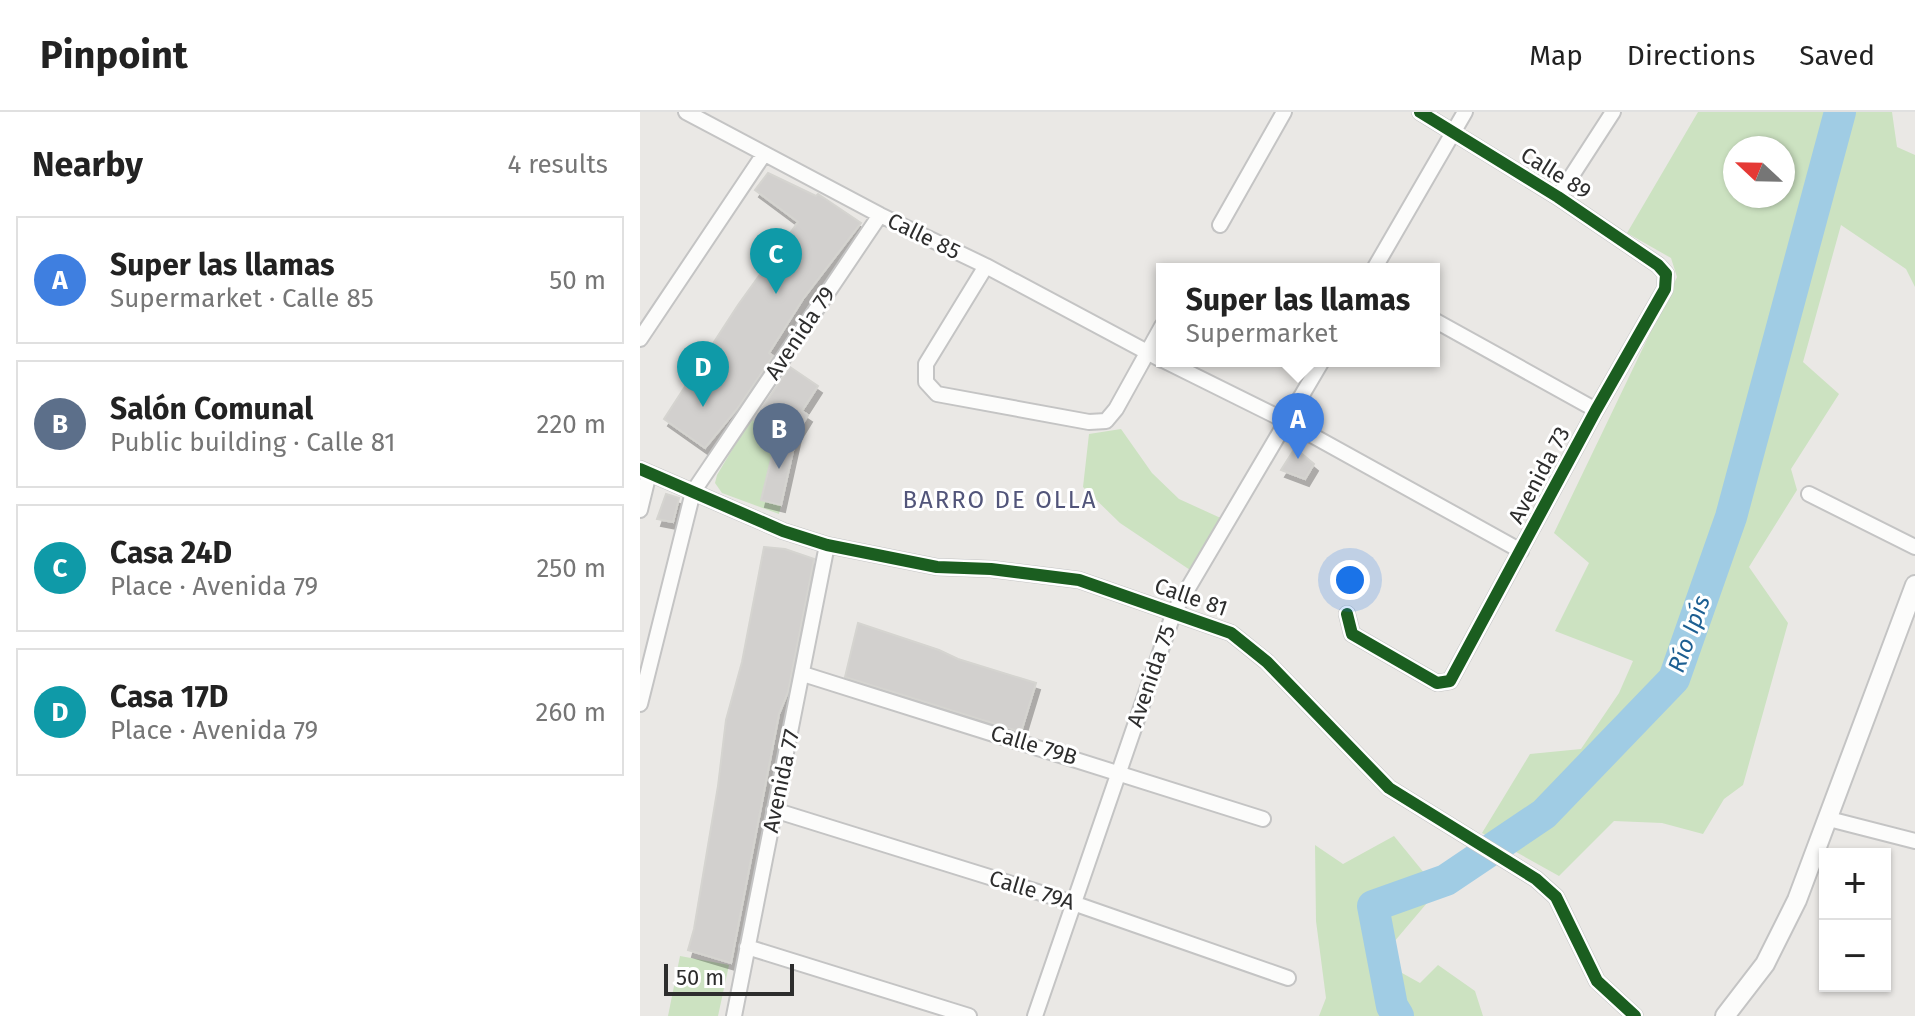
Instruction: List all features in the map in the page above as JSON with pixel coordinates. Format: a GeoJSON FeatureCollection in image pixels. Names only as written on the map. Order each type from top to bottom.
{"type":"FeatureCollection","features":[{"type":"Feature","properties":{"kind":"street","name":"Calle 85"},"geometry":{"type":"LineString","coordinates":[[686,112],[1156,356]]}},
{"type":"Feature","properties":{"kind":"street"},"geometry":{"type":"LineString","coordinates":[[1220,225],[1284,112]]}},
{"type":"Feature","properties":{"kind":"street","name":"Calle 89"},"geometry":{"type":"LineString","coordinates":[[1420,112],[1558,197],[1658,265],[1666,274]]}},
{"type":"Feature","properties":{"kind":"street"},"geometry":{"type":"LineString","coordinates":[[1377,263],[1465,112]]}},
{"type":"Feature","properties":{"kind":"street"},"geometry":{"type":"LineString","coordinates":[[1558,197],[1613,112]]}},
{"type":"Feature","properties":{"kind":"street"},"geometry":{"type":"LineString","coordinates":[[640,339],[764,154]]}},
{"type":"Feature","properties":{"kind":"street","name":"Avenida 79"},"geometry":{"type":"LineString","coordinates":[[640,704],[693,492],[880,215]]}},
{"type":"Feature","properties":{"kind":"street"},"geometry":{"type":"LineString","coordinates":[[986,266],[926,364],[926,382],[937,394],[1089,422],[1106,421],[1116,409],[1156,336]]}},
{"type":"Feature","properties":{"kind":"street","name":"Avenida 73"},"geometry":{"type":"LineString","coordinates":[[1347,614],[1352,634],[1437,683],[1450,681],[1665,289],[1666,274]]}},
{"type":"Feature","properties":{"kind":"street"},"geometry":{"type":"LineString","coordinates":[[1440,323],[1596,410]]}},
{"type":"Feature","properties":{"kind":"street","name":"Calle 85"},"geometry":{"type":"LineString","coordinates":[[1177,367],[1288,422],[1521,551]]}},
{"type":"Feature","properties":{"kind":"street","name":"Avenida 75"},"geometry":{"type":"LineString","coordinates":[[1035,1016],[1174,612],[1319,367]]}},
{"type":"Feature","properties":{"kind":"street"},"geometry":{"type":"LineString","coordinates":[[640,510],[644,471]]}},
{"type":"Feature","properties":{"kind":"street","name":"Calle 81"},"geometry":{"type":"LineString","coordinates":[[644,471],[783,531],[827,545],[937,567],[991,569],[1079,580],[1231,633],[1267,662],[1389,788],[1536,879],[1556,897],[1597,981],[1635,1016]]}},
{"type":"Feature","properties":{"kind":"street"},"geometry":{"type":"LineString","coordinates":[[1809,494],[1915,547]]}},
{"type":"Feature","properties":{"kind":"street","name":"Avenida 77"},"geometry":{"type":"LineString","coordinates":[[734,1016],[827,545]]}},
{"type":"Feature","properties":{"kind":"street"},"geometry":{"type":"LineString","coordinates":[[1725,1016],[1765,964],[1797,900],[1915,585]]}},
{"type":"Feature","properties":{"kind":"street","name":"Calle 79B"},"geometry":{"type":"LineString","coordinates":[[803,674],[1263,819]]}},
{"type":"Feature","properties":{"kind":"street","name":"Calle 79A"},"geometry":{"type":"LineString","coordinates":[[774,810],[1073,903],[1288,978]]}},
{"type":"Feature","properties":{"kind":"street"},"geometry":{"type":"LineString","coordinates":[[1829,819],[1915,841]]}},
{"type":"Feature","properties":{"kind":"street"},"geometry":{"type":"LineString","coordinates":[[747,947],[969,1016]]}},
{"type":"Feature","properties":{"kind":"green space"},"geometry":{"type":"Polygon","coordinates":[[[1698,112],[1892,112],[1897,147],[1915,155],[1915,287],[1906,269],[1841,225],[1803,362],[1839,394],[1791,469],[1797,490],[1749,567],[1788,623],[1743,785],[1724,799],[1703,834],[1662,823],[1614,821],[1559,876],[1482,833],[1530,754],[1581,749],[1619,693],[1633,661],[1555,631],[1589,563],[1554,533],[1677,277],[1671,258],[1627,233],[1698,112]]]}},
{"type":"Feature","properties":{"kind":"green space"},"geometry":{"type":"Polygon","coordinates":[[[751,418],[759,424],[755,430],[768,439],[777,434],[761,500],[781,505],[779,514],[722,493],[715,483],[751,418]]]}},
{"type":"Feature","properties":{"kind":"green space"},"geometry":{"type":"Polygon","coordinates":[[[1121,429],[1152,473],[1179,499],[1225,520],[1199,576],[1120,523],[1083,487],[1089,434],[1121,429]]]}},
{"type":"Feature","properties":{"kind":"green space"},"geometry":{"type":"Polygon","coordinates":[[[1394,836],[1438,890],[1388,949],[1393,968],[1420,983],[1438,965],[1475,991],[1483,1016],[1319,1016],[1326,998],[1316,921],[1315,845],[1343,864],[1394,836]]]}},
{"type":"Feature","properties":{"kind":"green space"},"geometry":{"type":"Polygon","coordinates":[[[680,956],[729,965],[718,1016],[668,1016],[680,956]]]}},
{"type":"Feature","properties":{"kind":"building"},"geometry":{"type":"Polygon","coordinates":[[[768,173],[816,196],[818,194],[861,223],[803,299],[769,353],[773,356],[737,409],[705,448],[664,419],[738,305],[798,222],[755,190],[768,173]]]}},
{"type":"Feature","properties":{"kind":"building"},"geometry":{"type":"Polygon","coordinates":[[[790,367],[818,386],[802,411],[808,415],[797,433],[781,505],[761,500],[775,444],[755,430],[759,424],[754,420],[790,367]]]}},
{"type":"Feature","properties":{"kind":"building"},"geometry":{"type":"Polygon","coordinates":[[[1295,448],[1314,464],[1305,479],[1281,470],[1295,448]]]}},
{"type":"Feature","properties":{"kind":"building"},"geometry":{"type":"Polygon","coordinates":[[[666,494],[679,498],[673,522],[657,519],[666,494]]]}},
{"type":"Feature","properties":{"kind":"building"},"geometry":{"type":"Polygon","coordinates":[[[764,547],[785,549],[814,559],[788,692],[779,714],[731,963],[688,950],[718,786],[726,720],[742,662],[764,547]]]}},
{"type":"Feature","properties":{"kind":"building"},"geometry":{"type":"Polygon","coordinates":[[[858,623],[1036,683],[1021,732],[845,677],[858,623]]]}},
{"type":"Feature","properties":{"kind":"waterway","name":"Río Ipís"},"geometry":{"type":"LineString","coordinates":[[1398,1016],[1392,1006],[1373,906],[1446,880],[1544,814],[1674,679],[1731,517],[1840,112]]}},
{"type":"Feature","properties":{"kind":"cycle path"},"geometry":{"type":"LineString","coordinates":[[1347,614],[1352,634],[1437,683],[1450,681],[1665,289],[1666,274],[1658,265],[1558,197],[1420,112]]}},
{"type":"Feature","properties":{"kind":"cycle path"},"geometry":{"type":"LineString","coordinates":[[640,469],[783,531],[827,545],[937,567],[991,569],[1079,580],[1231,633],[1267,662],[1389,788],[1536,879],[1556,897],[1597,981],[1635,1016]]}},
{"type":"Feature","properties":{"kind":"place","name":"Casa 24D"},"geometry":{"type":"Point","coordinates":[776,294]}},
{"type":"Feature","properties":{"kind":"place","name":"Casa 17D"},"geometry":{"type":"Point","coordinates":[703,407]}},
{"type":"Feature","properties":{"kind":"place","name":"Super las llamas"},"geometry":{"type":"Point","coordinates":[1298,459]}},
{"type":"Feature","properties":{"kind":"place","name":"Salón Comunal"},"geometry":{"type":"Point","coordinates":[779,469]}},
{"type":"Feature","properties":{"kind":"district","name":"BARRO DE OLLA"},"geometry":{"type":"Point","coordinates":[1000,500]}}]}
